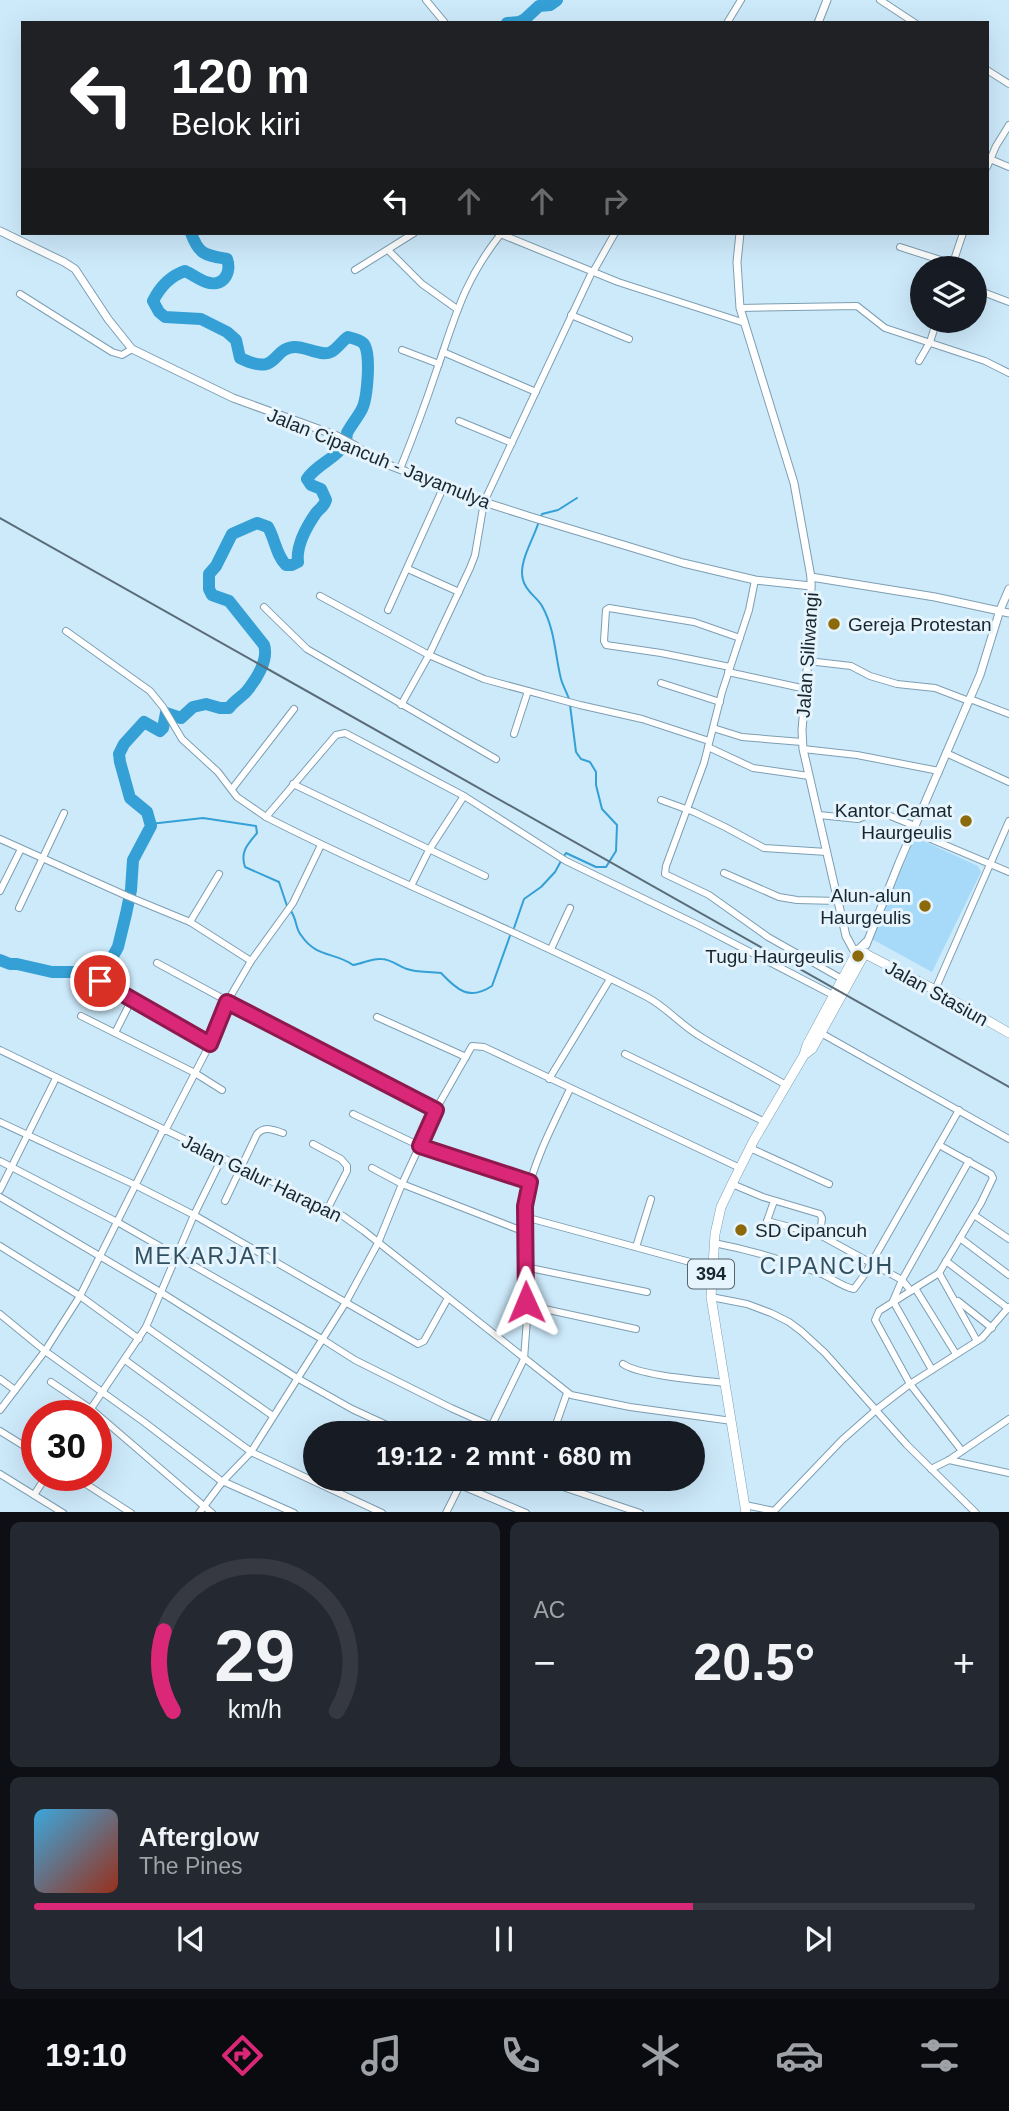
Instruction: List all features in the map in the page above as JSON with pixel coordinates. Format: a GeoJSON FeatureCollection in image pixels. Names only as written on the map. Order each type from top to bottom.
{"type":"FeatureCollection","features":[{"type":"Feature","properties":{"kind":"main road","name":"394"},"geometry":{"type":"LineString","coordinates":[[745,1509],[711,1297],[718,1217],[750,1148],[804,1055],[807,1045],[818,1031],[832,995],[861,951]]}},
{"type":"Feature","properties":{"kind":"main road","name":"Jalan Stasiun"},"geometry":{"type":"LineString","coordinates":[[818,1031],[861,951],[1009,1033]]}},
{"type":"Feature","properties":{"kind":"street"},"geometry":{"type":"LineString","coordinates":[[426,0],[443,21]]}},
{"type":"Feature","properties":{"kind":"street"},"geometry":{"type":"LineString","coordinates":[[728,21],[741,0]]}},
{"type":"Feature","properties":{"kind":"street"},"geometry":{"type":"LineString","coordinates":[[819,21],[827,0]]}},
{"type":"Feature","properties":{"kind":"street"},"geometry":{"type":"LineString","coordinates":[[880,0],[912,21]]}},
{"type":"Feature","properties":{"kind":"street"},"geometry":{"type":"LineString","coordinates":[[989,71],[1009,84]]}},
{"type":"Feature","properties":{"kind":"street"},"geometry":{"type":"LineString","coordinates":[[1009,125],[990,159],[1009,167]]}},
{"type":"Feature","properties":{"kind":"street"},"geometry":{"type":"LineString","coordinates":[[989,142],[996,146]]}},
{"type":"Feature","properties":{"kind":"street","name":"Jalan Cipancuh - Jayamulya"},"geometry":{"type":"LineString","coordinates":[[0,231],[75,270],[132,349],[233,398],[334,435],[370,457],[484,502],[667,559],[755,580],[811,586]]}},
{"type":"Feature","properties":{"kind":"street"},"geometry":{"type":"LineString","coordinates":[[355,270],[411,235]]}},
{"type":"Feature","properties":{"kind":"street"},"geometry":{"type":"LineString","coordinates":[[400,469],[457,309],[478,267],[498,235]]}},
{"type":"Feature","properties":{"kind":"street"},"geometry":{"type":"LineString","coordinates":[[501,235],[592,272],[745,323]]}},
{"type":"Feature","properties":{"kind":"street"},"geometry":{"type":"LineString","coordinates":[[401,705],[429,655],[475,555],[484,502],[571,315],[614,235]]}},
{"type":"Feature","properties":{"kind":"street","name":"Jalan Siliwangi"},"geometry":{"type":"LineString","coordinates":[[740,235],[737,262],[740,307],[794,483],[811,577],[803,745],[808,776],[846,936],[853,948],[861,951]]}},
{"type":"Feature","properties":{"kind":"street"},"geometry":{"type":"LineString","coordinates":[[955,256],[960,235]]}},
{"type":"Feature","properties":{"kind":"street"},"geometry":{"type":"LineString","coordinates":[[900,247],[925,256]]}},
{"type":"Feature","properties":{"kind":"street"},"geometry":{"type":"LineString","coordinates":[[388,250],[422,284],[457,309]]}},
{"type":"Feature","properties":{"kind":"street"},"geometry":{"type":"LineString","coordinates":[[987,294],[1009,302]]}},
{"type":"Feature","properties":{"kind":"street"},"geometry":{"type":"LineString","coordinates":[[20,295],[112,352],[122,355],[132,349]]}},
{"type":"Feature","properties":{"kind":"street"},"geometry":{"type":"LineString","coordinates":[[740,307],[857,306],[885,328],[985,361],[1009,373]]}},
{"type":"Feature","properties":{"kind":"street"},"geometry":{"type":"LineString","coordinates":[[571,315],[629,339]]}},
{"type":"Feature","properties":{"kind":"street"},"geometry":{"type":"LineString","coordinates":[[919,361],[933,333]]}},
{"type":"Feature","properties":{"kind":"street"},"geometry":{"type":"LineString","coordinates":[[402,350],[439,364]]}},
{"type":"Feature","properties":{"kind":"street"},"geometry":{"type":"LineString","coordinates":[[443,352],[536,392]]}},
{"type":"Feature","properties":{"kind":"street"},"geometry":{"type":"LineString","coordinates":[[458,421],[512,443]]}},
{"type":"Feature","properties":{"kind":"street"},"geometry":{"type":"LineString","coordinates":[[388,610],[444,486]]}},
{"type":"Feature","properties":{"kind":"street"},"geometry":{"type":"LineString","coordinates":[[408,569],[459,592]]}},
{"type":"Feature","properties":{"kind":"street"},"geometry":{"type":"LineString","coordinates":[[811,577],[935,597],[1009,613]]}},
{"type":"Feature","properties":{"kind":"street"},"geometry":{"type":"LineString","coordinates":[[755,580],[749,610],[709,744],[665,874],[715,898],[768,937],[842,979]]}},
{"type":"Feature","properties":{"kind":"street"},"geometry":{"type":"LineString","coordinates":[[861,951],[985,662],[1009,589]]}},
{"type":"Feature","properties":{"kind":"street"},"geometry":{"type":"LineString","coordinates":[[320,596],[429,655],[484,679],[642,719],[709,744],[753,768],[808,776]]}},
{"type":"Feature","properties":{"kind":"street"},"geometry":{"type":"LineString","coordinates":[[264,607],[303,646],[496,759]]}},
{"type":"Feature","properties":{"kind":"street"},"geometry":{"type":"LineString","coordinates":[[740,638],[694,622],[609,608],[606,610],[606,645],[661,653],[806,689]]}},
{"type":"Feature","properties":{"kind":"street"},"geometry":{"type":"LineString","coordinates":[[66,631],[150,691],[163,707],[176,732],[218,772],[246,804],[266,817],[320,845],[551,949],[648,998],[673,1014],[697,1035],[786,1085]]}},
{"type":"Feature","properties":{"kind":"street"},"geometry":{"type":"LineString","coordinates":[[808,661],[851,666],[870,676],[897,684],[934,688],[1009,714]]}},
{"type":"Feature","properties":{"kind":"street"},"geometry":{"type":"LineString","coordinates":[[661,683],[720,702]]}},
{"type":"Feature","properties":{"kind":"street"},"geometry":{"type":"LineString","coordinates":[[514,734],[528,691]]}},
{"type":"Feature","properties":{"kind":"street"},"geometry":{"type":"LineString","coordinates":[[232,789],[294,709]]}},
{"type":"Feature","properties":{"kind":"street"},"geometry":{"type":"LineString","coordinates":[[713,728],[742,737],[803,745],[939,771]]}},
{"type":"Feature","properties":{"kind":"street"},"geometry":{"type":"LineString","coordinates":[[266,817],[336,735],[342,733],[464,796],[563,859],[832,995]]}},
{"type":"Feature","properties":{"kind":"street"},"geometry":{"type":"LineString","coordinates":[[946,754],[1009,782]]}},
{"type":"Feature","properties":{"kind":"street"},"geometry":{"type":"LineString","coordinates":[[293,784],[485,876]]}},
{"type":"Feature","properties":{"kind":"street"},"geometry":{"type":"LineString","coordinates":[[411,886],[429,850],[464,796]]}},
{"type":"Feature","properties":{"kind":"street"},"geometry":{"type":"LineString","coordinates":[[661,800],[725,827],[764,848],[827,852]]}},
{"type":"Feature","properties":{"kind":"street"},"geometry":{"type":"LineString","coordinates":[[819,815],[858,819],[878,811],[1009,872]]}},
{"type":"Feature","properties":{"kind":"street"},"geometry":{"type":"LineString","coordinates":[[19,908],[64,813]]}},
{"type":"Feature","properties":{"kind":"street"},"geometry":{"type":"LineString","coordinates":[[935,990],[1009,821]]}},
{"type":"Feature","properties":{"kind":"street"},"geometry":{"type":"LineString","coordinates":[[0,839],[190,922],[251,961]]}},
{"type":"Feature","properties":{"kind":"street"},"geometry":{"type":"LineString","coordinates":[[0,1410],[45,1350],[80,1296],[210,1044],[227,1002],[251,961],[293,903],[320,845]]}},
{"type":"Feature","properties":{"kind":"street"},"geometry":{"type":"LineString","coordinates":[[0,891],[21,849]]}},
{"type":"Feature","properties":{"kind":"street"},"geometry":{"type":"LineString","coordinates":[[724,873],[779,897],[839,901]]}},
{"type":"Feature","properties":{"kind":"street"},"geometry":{"type":"LineString","coordinates":[[190,922],[219,874]]}},
{"type":"Feature","properties":{"kind":"street"},"geometry":{"type":"LineString","coordinates":[[551,949],[570,908]]}},
{"type":"Feature","properties":{"kind":"street"},"geometry":{"type":"LineString","coordinates":[[157,963],[436,1110]]}},
{"type":"Feature","properties":{"kind":"street"},"geometry":{"type":"LineString","coordinates":[[549,1079],[610,979]]}},
{"type":"Feature","properties":{"kind":"street"},"geometry":{"type":"LineString","coordinates":[[100,981],[210,1044]]}},
{"type":"Feature","properties":{"kind":"street"},"geometry":{"type":"LineString","coordinates":[[115,1033],[132,999]]}},
{"type":"Feature","properties":{"kind":"street"},"geometry":{"type":"LineString","coordinates":[[81,1016],[195,1073],[222,1090]]}},
{"type":"Feature","properties":{"kind":"street"},"geometry":{"type":"LineString","coordinates":[[377,1017],[466,1057]]}},
{"type":"Feature","properties":{"kind":"street"},"geometry":{"type":"LineString","coordinates":[[818,1031],[1009,1139]]}},
{"type":"Feature","properties":{"kind":"street"},"geometry":{"type":"LineString","coordinates":[[200,1512],[223,1481],[251,1451],[346,1303],[378,1243],[436,1110],[472,1046],[484,1047],[740,1168]]}},
{"type":"Feature","properties":{"kind":"street","name":"Jalan Galur Harapan"},"geometry":{"type":"LineString","coordinates":[[0,1050],[328,1208],[353,1223],[567,1393],[578,1398],[630,1407],[732,1421]]}},
{"type":"Feature","properties":{"kind":"street"},"geometry":{"type":"LineString","coordinates":[[625,1054],[765,1122]]}},
{"type":"Feature","properties":{"kind":"street"},"geometry":{"type":"LineString","coordinates":[[0,1190],[56,1079]]}},
{"type":"Feature","properties":{"kind":"street"},"geometry":{"type":"LineString","coordinates":[[493,1421],[524,1359],[528,1306],[525,1217],[530,1182],[547,1136],[570,1089]]}},
{"type":"Feature","properties":{"kind":"street"},"geometry":{"type":"LineString","coordinates":[[714,1243],[797,1265],[850,1288],[857,1286],[959,1110]]}},
{"type":"Feature","properties":{"kind":"street"},"geometry":{"type":"LineString","coordinates":[[353,1114],[420,1146],[530,1182]]}},
{"type":"Feature","properties":{"kind":"street"},"geometry":{"type":"LineString","coordinates":[[0,1122],[194,1215],[420,1344],[448,1298]]}},
{"type":"Feature","properties":{"kind":"street"},"geometry":{"type":"LineString","coordinates":[[225,1201],[260,1131],[268,1128],[283,1133]]}},
{"type":"Feature","properties":{"kind":"street"},"geometry":{"type":"LineString","coordinates":[[313,1144],[341,1159],[347,1166],[328,1208]]}},
{"type":"Feature","properties":{"kind":"street"},"geometry":{"type":"LineString","coordinates":[[939,1145],[991,1174],[993,1178],[939,1273],[879,1311],[875,1320],[910,1384],[962,1451]]}},
{"type":"Feature","properties":{"kind":"street"},"geometry":{"type":"LineString","coordinates":[[750,1148],[829,1184]]}},
{"type":"Feature","properties":{"kind":"street"},"geometry":{"type":"LineString","coordinates":[[97,1400],[146,1328],[194,1215],[222,1158]]}},
{"type":"Feature","properties":{"kind":"street"},"geometry":{"type":"LineString","coordinates":[[0,1161],[117,1222],[355,1360],[472,1421]]}},
{"type":"Feature","properties":{"kind":"street"},"geometry":{"type":"LineString","coordinates":[[893,1301],[902,1280],[969,1161]]}},
{"type":"Feature","properties":{"kind":"street"},"geometry":{"type":"LineString","coordinates":[[372,1168],[402,1184],[525,1232]]}},
{"type":"Feature","properties":{"kind":"street"},"geometry":{"type":"LineString","coordinates":[[732,1184],[774,1201],[820,1214],[820,1235]]}},
{"type":"Feature","properties":{"kind":"street"},"geometry":{"type":"LineString","coordinates":[[0,1198],[162,1293],[296,1378],[378,1421]]}},
{"type":"Feature","properties":{"kind":"street"},"geometry":{"type":"LineString","coordinates":[[636,1248],[651,1199]]}},
{"type":"Feature","properties":{"kind":"street"},"geometry":{"type":"LineString","coordinates":[[764,1234],[774,1201]]}},
{"type":"Feature","properties":{"kind":"street"},"geometry":{"type":"LineString","coordinates":[[974,1215],[1009,1239]]}},
{"type":"Feature","properties":{"kind":"street"},"geometry":{"type":"LineString","coordinates":[[525,1217],[712,1268]]}},
{"type":"Feature","properties":{"kind":"street"},"geometry":{"type":"LineString","coordinates":[[767,1221],[820,1235],[902,1280],[913,1289],[956,1354]]}},
{"type":"Feature","properties":{"kind":"street"},"geometry":{"type":"LineString","coordinates":[[960,1238],[1009,1275]]}},
{"type":"Feature","properties":{"kind":"street"},"geometry":{"type":"LineString","coordinates":[[0,1246],[80,1296],[139,1339]]}},
{"type":"Feature","properties":{"kind":"street"},"geometry":{"type":"LineString","coordinates":[[745,1509],[773,1512],[824,1457],[876,1410],[910,1384],[977,1341],[1009,1308],[946,1261]]}},
{"type":"Feature","properties":{"kind":"street"},"geometry":{"type":"LineString","coordinates":[[525,1267],[647,1292]]}},
{"type":"Feature","properties":{"kind":"street"},"geometry":{"type":"LineString","coordinates":[[939,1273],[977,1341]]}},
{"type":"Feature","properties":{"kind":"street"},"geometry":{"type":"LineString","coordinates":[[711,1297],[747,1304],[789,1322],[825,1353],[906,1446],[975,1512]]}},
{"type":"Feature","properties":{"kind":"street"},"geometry":{"type":"LineString","coordinates":[[955,1298],[992,1328]]}},
{"type":"Feature","properties":{"kind":"street"},"geometry":{"type":"LineString","coordinates":[[893,1301],[932,1370]]}},
{"type":"Feature","properties":{"kind":"street"},"geometry":{"type":"LineString","coordinates":[[528,1306],[636,1329]]}},
{"type":"Feature","properties":{"kind":"street"},"geometry":{"type":"LineString","coordinates":[[0,1314],[223,1481],[292,1512]]}},
{"type":"Feature","properties":{"kind":"street"},"geometry":{"type":"LineString","coordinates":[[146,1328],[273,1416]]}},
{"type":"Feature","properties":{"kind":"street"},"geometry":{"type":"LineString","coordinates":[[125,1360],[251,1451],[380,1512]]}},
{"type":"Feature","properties":{"kind":"street"},"geometry":{"type":"LineString","coordinates":[[623,1364],[653,1373],[725,1383]]}},
{"type":"Feature","properties":{"kind":"street"},"geometry":{"type":"LineString","coordinates":[[0,1379],[15,1390]]}},
{"type":"Feature","properties":{"kind":"street"},"geometry":{"type":"LineString","coordinates":[[51,1382],[73,1400]]}},
{"type":"Feature","properties":{"kind":"street"},"geometry":{"type":"LineString","coordinates":[[558,1421],[567,1393]]}},
{"type":"Feature","properties":{"kind":"street"},"geometry":{"type":"LineString","coordinates":[[931,1469],[949,1460],[1009,1419]]}},
{"type":"Feature","properties":{"kind":"street"},"geometry":{"type":"LineString","coordinates":[[0,1431],[21,1444]]}},
{"type":"Feature","properties":{"kind":"street"},"geometry":{"type":"LineString","coordinates":[[112,1432],[211,1512]]}},
{"type":"Feature","properties":{"kind":"street"},"geometry":{"type":"LineString","coordinates":[[949,1460],[1009,1473]]}},
{"type":"Feature","properties":{"kind":"street"},"geometry":{"type":"LineString","coordinates":[[0,1474],[61,1512]]}},
{"type":"Feature","properties":{"kind":"street"},"geometry":{"type":"LineString","coordinates":[[34,1496],[37,1491]]}},
{"type":"Feature","properties":{"kind":"street"},"geometry":{"type":"LineString","coordinates":[[97,1491],[129,1512]]}},
{"type":"Feature","properties":{"kind":"street"},"geometry":{"type":"LineString","coordinates":[[447,1512],[457,1491]]}},
{"type":"Feature","properties":{"kind":"street"},"geometry":{"type":"LineString","coordinates":[[481,1491],[524,1512]]}},
{"type":"Feature","properties":{"kind":"street"},"geometry":{"type":"LineString","coordinates":[[575,1491],[637,1512]]}},
{"type":"Feature","properties":{"kind":"shaded area","name":"Alun-alun Haurgeulis"},"geometry":{"type":"Polygon","coordinates":[[[915,837],[978,866],[981,872],[932,972],[872,939],[915,837]]]}},
{"type":"Feature","properties":{"kind":"waterway","name":"CIPANCUH"},"geometry":{"type":"LineString","coordinates":[[521,21],[539,6],[550,5],[557,0]]}},
{"type":"Feature","properties":{"kind":"waterway","name":"CIPANCUH"},"geometry":{"type":"LineString","coordinates":[[0,960],[52,972],[95,972],[108,965],[118,947],[126,914],[133,860],[151,826],[147,812],[130,798],[119,754],[124,744],[144,722],[160,731],[166,713],[181,718],[193,707],[206,704],[229,708],[254,682],[265,657],[264,645],[229,601],[212,595],[209,589],[209,574],[232,534],[257,523],[268,527],[286,565],[298,562],[303,536],[326,500],[321,489],[311,485],[307,479],[342,448],[347,433],[364,404],[368,375],[367,355],[366,348],[358,340],[348,337],[327,353],[298,347],[286,349],[262,365],[240,358],[236,340],[227,332],[201,319],[165,317],[159,312],[153,301],[162,287],[175,276],[185,271],[203,281],[217,283],[227,274],[227,259],[204,253],[192,235]]}},
{"type":"Feature","properties":{"kind":"waterway"},"geometry":{"type":"LineString","coordinates":[[540,519],[542,514],[558,510],[577,498]]}},
{"type":"Feature","properties":{"kind":"waterway"},"geometry":{"type":"LineString","coordinates":[[538,524],[524,559],[523,580],[546,615],[561,679],[569,699]]}},
{"type":"Feature","properties":{"kind":"waterway"},"geometry":{"type":"LineString","coordinates":[[564,856],[566,853],[596,867],[606,867],[616,851],[617,825],[602,809],[596,772],[590,762],[581,759],[576,752],[570,705]]}},
{"type":"Feature","properties":{"kind":"waterway"},"geometry":{"type":"LineString","coordinates":[[150,824],[203,818],[256,826],[257,833],[244,853],[245,867],[279,882],[287,906]]}},
{"type":"Feature","properties":{"kind":"waterway"},"geometry":{"type":"LineString","coordinates":[[514,928],[524,899],[541,887],[561,861]]}},
{"type":"Feature","properties":{"kind":"waterway"},"geometry":{"type":"LineString","coordinates":[[290,910],[301,935],[319,951],[353,965],[385,959],[411,970],[441,973],[458,989],[470,993],[477,993],[492,986],[511,933]]}},
{"type":"Feature","properties":{"kind":"railway"},"geometry":{"type":"LineString","coordinates":[[0,518],[1009,1087]]}},
{"type":"Feature","properties":{"kind":"place","name":"Gereja Protestan"},"geometry":{"type":"Point","coordinates":[834,624]}},
{"type":"Feature","properties":{"kind":"place","name":"Kantor Camat Haurgeulis"},"geometry":{"type":"Point","coordinates":[966,821]}},
{"type":"Feature","properties":{"kind":"place","name":"Alun-alun Haurgeulis"},"geometry":{"type":"Point","coordinates":[925,906]}},
{"type":"Feature","properties":{"kind":"place","name":"Tugu Haurgeulis"},"geometry":{"type":"Point","coordinates":[858,956]}},
{"type":"Feature","properties":{"kind":"place","name":"SD Cipancuh"},"geometry":{"type":"Point","coordinates":[741,1230]}},
{"type":"Feature","properties":{"kind":"district","name":"MEKARJATI"},"geometry":{"type":"Point","coordinates":[207,1256]}},
{"type":"Feature","properties":{"kind":"district","name":"CIPANCUH"},"geometry":{"type":"Point","coordinates":[827,1266]}},
{"type":"Feature","properties":{"kind":"route"},"geometry":{"type":"LineString","coordinates":[[100,981],[210,1044],[227,1002],[436,1110],[420,1146],[530,1182],[525,1206],[526,1302]]}}]}
